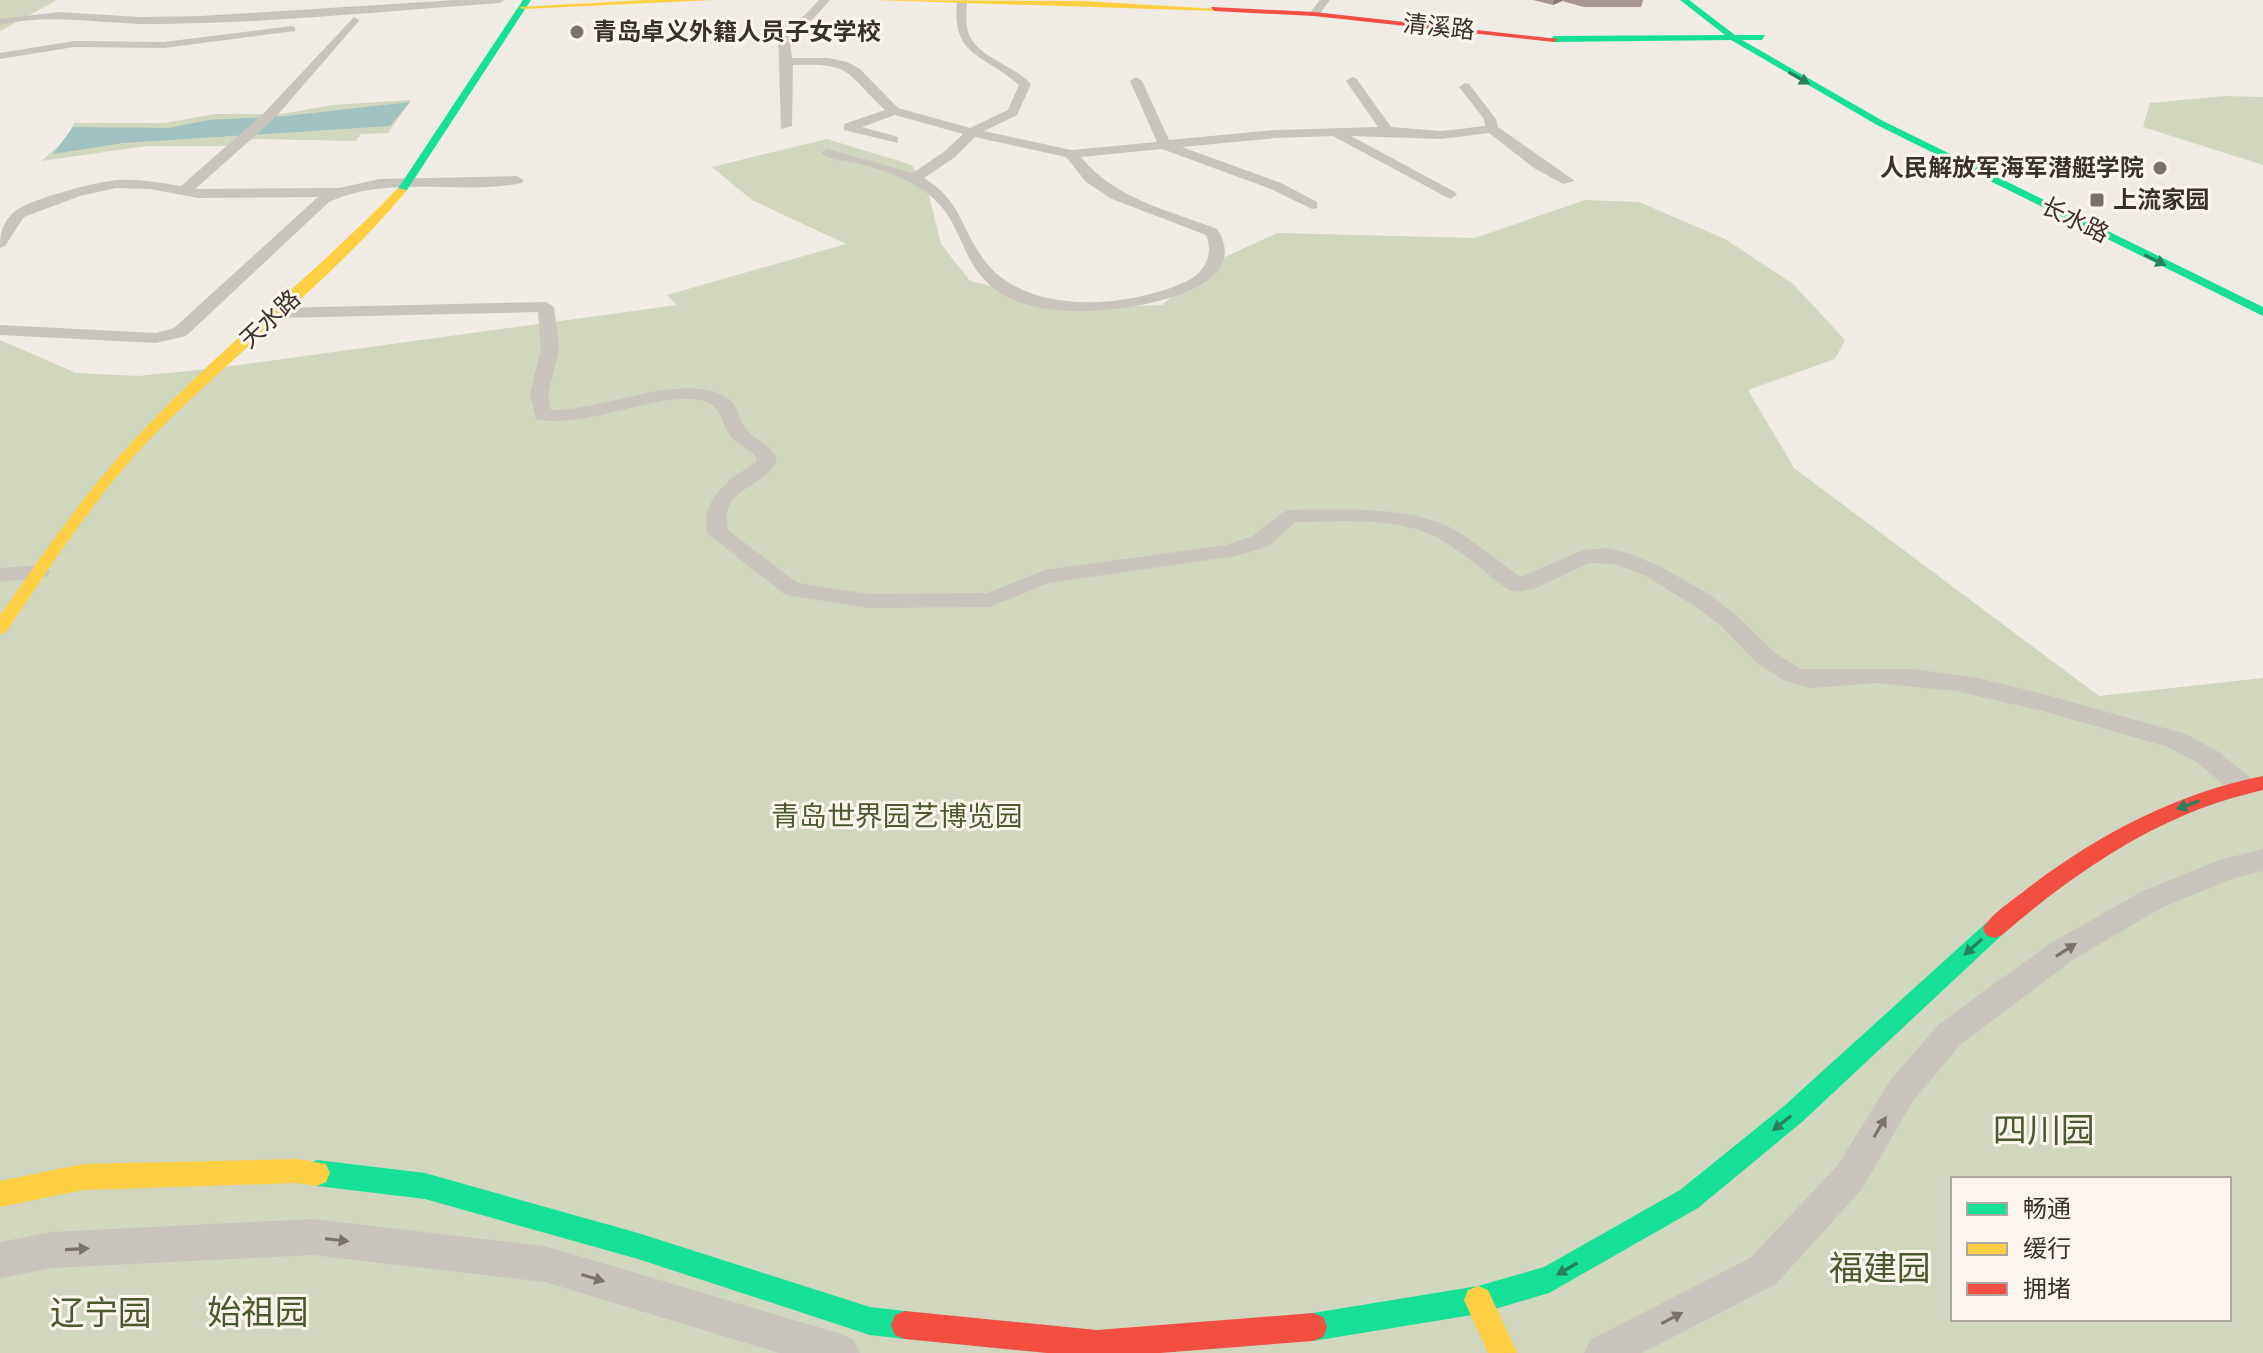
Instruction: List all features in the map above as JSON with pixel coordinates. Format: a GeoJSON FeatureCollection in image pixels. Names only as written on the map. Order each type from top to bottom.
{"type":"FeatureCollection","features":[{"type":"Feature","properties":{"kind":"street"},"geometry":{"type":"LineString","coordinates":[[0,22],[16,17],[58,16],[148,21],[232,19],[500,0]]}},
{"type":"Feature","properties":{"kind":"street"},"geometry":{"type":"LineString","coordinates":[[525,3],[709,0]]}},
{"type":"Feature","properties":{"kind":"street"},"geometry":{"type":"LineString","coordinates":[[786,126],[784,31],[809,17],[825,0]]}},
{"type":"Feature","properties":{"kind":"street","name":"清溪路"},"geometry":{"type":"LineString","coordinates":[[877,0],[1320,7],[1554,39],[1762,37]]}},
{"type":"Feature","properties":{"kind":"street","name":"长水路"},"geometry":{"type":"LineString","coordinates":[[1684,0],[1732,38],[1880,123],[2263,312]]}},
{"type":"Feature","properties":{"kind":"street","name":"长水路"},"geometry":{"type":"LineString","coordinates":[[1714,0],[1762,37],[1911,119],[2029,176]]}},
{"type":"Feature","properties":{"kind":"street"},"geometry":{"type":"LineString","coordinates":[[915,178],[950,154],[974,131],[1013,112],[1025,84],[967,45],[959,19],[962,1]]}},
{"type":"Feature","properties":{"kind":"street","name":"天水路"},"geometry":{"type":"LineString","coordinates":[[0,628],[105,480],[174,408],[363,232],[407,182],[525,3]]}},
{"type":"Feature","properties":{"kind":"street"},"geometry":{"type":"LineString","coordinates":[[0,56],[74,44],[164,45],[354,20],[472,14]]}},
{"type":"Feature","properties":{"kind":"street"},"geometry":{"type":"LineString","coordinates":[[184,191],[269,116],[354,20]]}},
{"type":"Feature","properties":{"kind":"street"},"geometry":{"type":"LineString","coordinates":[[787,62],[837,63],[852,68],[879,101],[894,111],[1012,143],[1071,154],[1276,134],[1339,135],[1387,131],[1442,135],[1492,129]]}},
{"type":"Feature","properties":{"kind":"street"},"geometry":{"type":"LineString","coordinates":[[1136,81],[1155,129],[1166,146],[1276,186],[1312,205]]}},
{"type":"Feature","properties":{"kind":"street"},"geometry":{"type":"LineString","coordinates":[[1352,81],[1387,131]]}},
{"type":"Feature","properties":{"kind":"street"},"geometry":{"type":"LineString","coordinates":[[1465,87],[1490,119],[1492,129],[1539,165],[1568,181]]}},
{"type":"Feature","properties":{"kind":"street"},"geometry":{"type":"LineString","coordinates":[[893,140],[849,127],[894,111]]}},
{"type":"Feature","properties":{"kind":"street"},"geometry":{"type":"LineString","coordinates":[[1339,135],[1450,195]]}},
{"type":"Feature","properties":{"kind":"street"},"geometry":{"type":"LineString","coordinates":[[828,153],[915,178],[942,198],[989,277],[1030,299],[1058,306],[1091,308],[1177,290],[1197,284],[1208,273],[1218,247],[1217,238],[1212,232],[1117,196],[1091,179],[1071,154]]}},
{"type":"Feature","properties":{"kind":"street"},"geometry":{"type":"LineString","coordinates":[[0,330],[156,338],[180,332],[324,199],[339,192],[380,183],[517,180]]}},
{"type":"Feature","properties":{"kind":"street"},"geometry":{"type":"LineString","coordinates":[[0,212],[19,214],[76,192],[116,184],[140,184],[184,191],[339,192]]}},
{"type":"Feature","properties":{"kind":"street"},"geometry":{"type":"LineString","coordinates":[[0,243],[19,214]]}},
{"type":"Feature","properties":{"kind":"street"},"geometry":{"type":"LineString","coordinates":[[277,313],[546,307],[550,349],[539,394],[543,415],[577,415],[672,396],[713,399],[725,407],[734,428],[743,439],[764,450],[767,458],[765,465],[722,496],[713,520],[718,533],[792,589],[869,601],[990,600],[1045,577],[1228,551],[1261,541],[1290,516],[1398,518],[1446,534],[1517,585],[1528,584],[1575,559],[1595,554],[1631,562],[1696,595],[1730,621],[1777,666],[1794,676],[1825,681],[1864,675],[1915,677],[2048,704],[2160,734],[2205,755],[2253,784],[2263,802]]}},
{"type":"Feature","properties":{"kind":"street"},"geometry":{"type":"LineString","coordinates":[[0,575],[39,572]]}},
{"type":"Feature","properties":{"kind":"street"},"geometry":{"type":"LineString","coordinates":[[0,1194],[83,1177],[297,1171],[425,1186],[638,1246],[870,1321],[1097,1344],[1294,1330],[1478,1300],[1549,1279],[1689,1199],[1793,1114],[1910,1003],[2032,895],[2162,813],[2253,784]]}},
{"type":"Feature","properties":{"kind":"street"},"geometry":{"type":"LineString","coordinates":[[1603,1353],[1763,1271],[1850,1177],[1902,1090],[1950,1034],[2061,952],[2151,900],[2229,868],[2263,860]]}},
{"type":"Feature","properties":{"kind":"street"},"geometry":{"type":"LineString","coordinates":[[0,1260],[52,1250],[312,1237],[545,1264],[841,1353]]}},
{"type":"Feature","properties":{"kind":"street"},"geometry":{"type":"LineString","coordinates":[[1478,1300],[1503,1353]]}},
{"type":"Feature","properties":{"kind":"green space"},"geometry":{"type":"Polygon","coordinates":[[[0,0],[57,0],[0,31],[0,0]]]}},
{"type":"Feature","properties":{"kind":"green space"},"geometry":{"type":"Polygon","coordinates":[[[2226,96],[2263,97],[2263,165],[2143,127],[2150,103],[2226,96]]]}},
{"type":"Feature","properties":{"kind":"green space"},"geometry":{"type":"Polygon","coordinates":[[[411,100],[388,133],[361,134],[356,141],[254,139],[231,146],[147,146],[41,161],[65,141],[74,123],[164,123],[215,114],[282,114],[332,105],[411,100]]]}},
{"type":"Feature","properties":{"kind":"green space","name":"青岛世界园艺博览园"},"geometry":{"type":"Polygon","coordinates":[[[827,139],[912,165],[928,192],[941,244],[970,281],[1082,308],[1162,305],[1210,264],[1277,233],[1475,238],[1585,200],[1639,202],[1725,239],[1793,284],[1845,340],[1835,359],[1748,390],[1794,468],[2099,696],[2263,678],[2263,1353],[0,1353],[0,340],[76,373],[138,376],[217,368],[677,305],[667,295],[846,244],[752,200],[712,167],[827,139]]]}},
{"type":"Feature","properties":{"kind":"water"},"geometry":{"type":"Polygon","coordinates":[[[410,102],[390,126],[123,143],[53,154],[73,127],[169,128],[208,120],[286,116],[410,102]]]}},
{"type":"Feature","properties":{"kind":"traffic: fast"},"geometry":{"type":"LineString","coordinates":[[402,190],[527,0]]}},
{"type":"Feature","properties":{"kind":"traffic: fast"},"geometry":{"type":"LineString","coordinates":[[1684,0],[1742,44],[1880,123],[2263,312]]}},
{"type":"Feature","properties":{"kind":"traffic: fast"},"geometry":{"type":"LineString","coordinates":[[1554,39],[1762,37]]}},
{"type":"Feature","properties":{"kind":"traffic: fast"},"geometry":{"type":"LineString","coordinates":[[1313,1327],[1478,1300],[1549,1279],[1689,1199],[1793,1114],[1994,929]]}},
{"type":"Feature","properties":{"kind":"traffic: fast"},"geometry":{"type":"LineString","coordinates":[[317,1173],[425,1186],[638,1246],[870,1321],[905,1325]]}},
{"type":"Feature","properties":{"kind":"traffic: slow"},"geometry":{"type":"LineString","coordinates":[[523,7],[709,0]]}},
{"type":"Feature","properties":{"kind":"traffic: slow"},"geometry":{"type":"LineString","coordinates":[[877,0],[1083,3],[1214,9]]}},
{"type":"Feature","properties":{"kind":"traffic: slow"},"geometry":{"type":"LineString","coordinates":[[0,628],[106,479],[177,404],[329,263],[402,190]]}},
{"type":"Feature","properties":{"kind":"traffic: slow"},"geometry":{"type":"LineString","coordinates":[[0,1194],[83,1177],[317,1173]]}},
{"type":"Feature","properties":{"kind":"traffic: slow"},"geometry":{"type":"LineString","coordinates":[[1478,1300],[1503,1353]]}},
{"type":"Feature","properties":{"kind":"traffic: jam"},"geometry":{"type":"LineString","coordinates":[[1214,9],[1314,14],[1554,39]]}},
{"type":"Feature","properties":{"kind":"traffic: jam"},"geometry":{"type":"LineString","coordinates":[[1994,929],[2085,859],[2155,819],[2191,803],[2263,783]]}},
{"type":"Feature","properties":{"kind":"traffic: jam"},"geometry":{"type":"LineString","coordinates":[[905,1325],[1097,1344],[1313,1327]]}},
{"type":"Feature","properties":{"kind":"place","name":"青岛卓义外籍人员子女学校"},"geometry":{"type":"Point","coordinates":[577,32]}},
{"type":"Feature","properties":{"kind":"place","name":"人民解放军海军潜艇学院"},"geometry":{"type":"Point","coordinates":[2160,168]}},
{"type":"Feature","properties":{"kind":"place","name":"上流家园"},"geometry":{"type":"Point","coordinates":[2097,200]}},
{"type":"Feature","properties":{"kind":"park label","name":"四川园"},"geometry":{"type":"Point","coordinates":[2044,1130]}},
{"type":"Feature","properties":{"kind":"park label","name":"福建园"},"geometry":{"type":"Point","coordinates":[1880,1268]}},
{"type":"Feature","properties":{"kind":"park label","name":"始祖园"},"geometry":{"type":"Point","coordinates":[258,1312]}},
{"type":"Feature","properties":{"kind":"park label","name":"辽宁园"},"geometry":{"type":"Point","coordinates":[101,1313]}}]}
